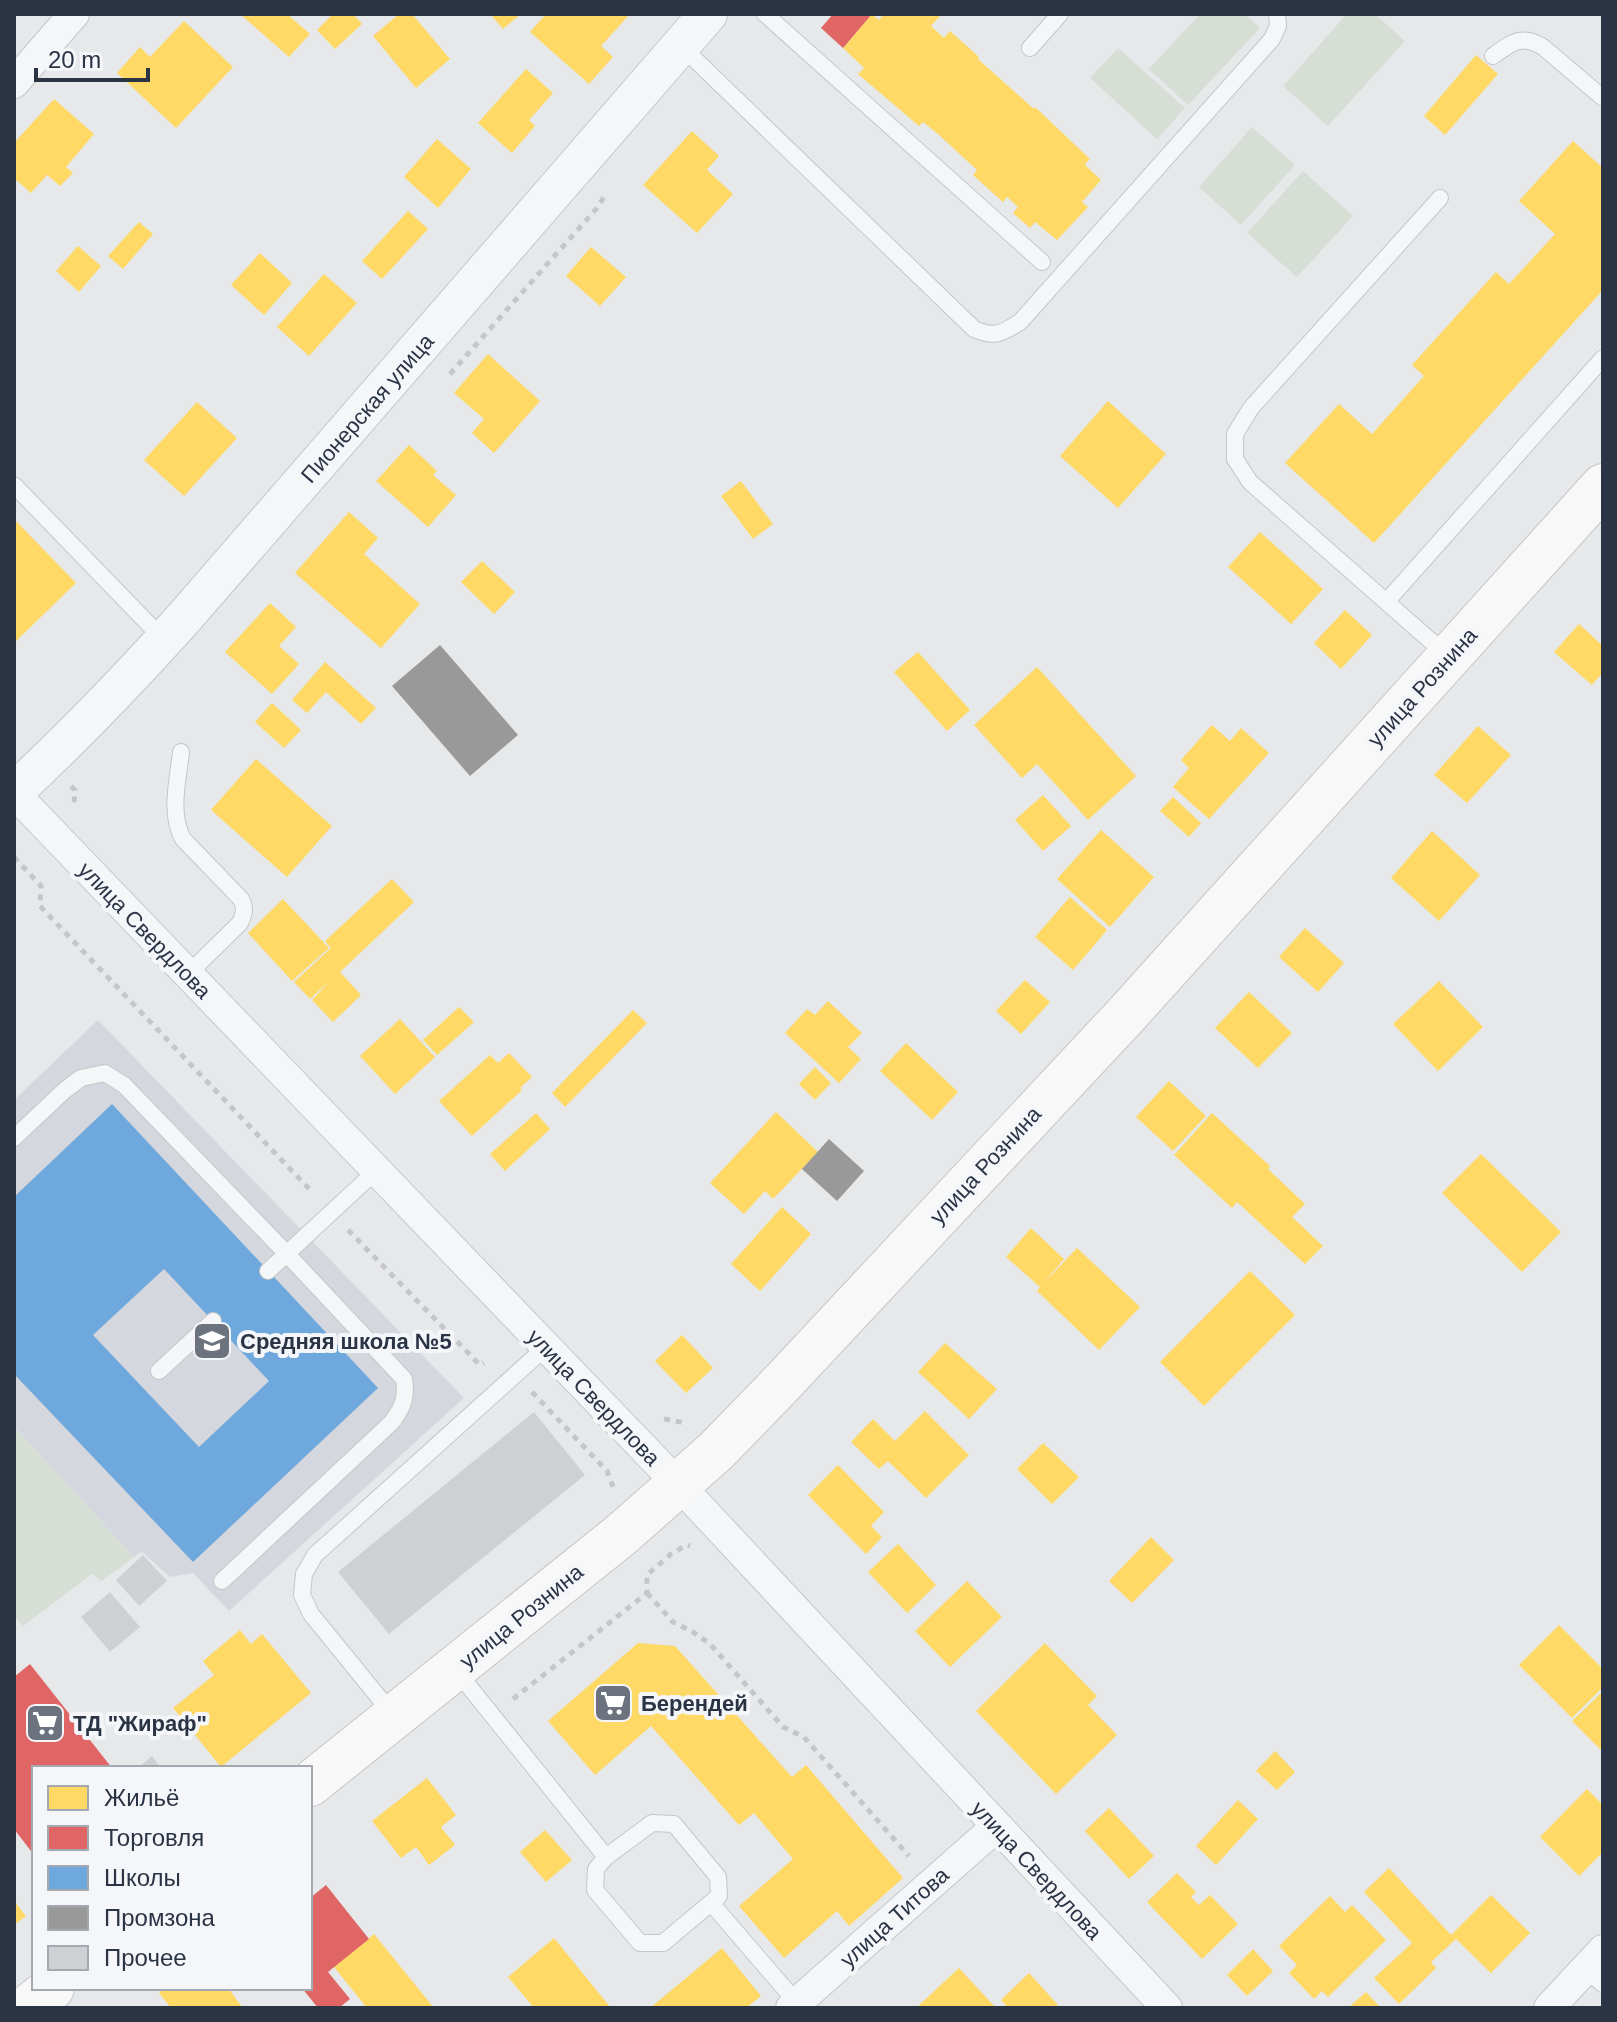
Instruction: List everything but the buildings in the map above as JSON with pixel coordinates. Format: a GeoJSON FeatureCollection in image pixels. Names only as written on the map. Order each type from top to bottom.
{"type":"FeatureCollection","features":[{"type":"Feature","properties":{"kind":"main road","name":"улица Рознина"},"geometry":{"type":"LineString","coordinates":[[312,1782],[622,1534],[716,1451],[1127,1014],[1603,486]]}},
{"type":"Feature","properties":{"kind":"main road"},"geometry":{"type":"LineString","coordinates":[[27,2008],[50,1990]]}},
{"type":"Feature","properties":{"kind":"street"},"geometry":{"type":"LineString","coordinates":[[14,83],[74,14]]}},
{"type":"Feature","properties":{"kind":"street","name":"Пионерская улица"},"geometry":{"type":"LineString","coordinates":[[14,792],[164,640],[708,14]]}},
{"type":"Feature","properties":{"kind":"street","name":"улица Свердлова"},"geometry":{"type":"LineString","coordinates":[[14,792],[679,1485],[1167,2008]]}},
{"type":"Feature","properties":{"kind":"street","name":"улица Титова"},"geometry":{"type":"LineString","coordinates":[[794,2006],[996,1827]]}},
{"type":"Feature","properties":{"kind":"street"},"geometry":{"type":"LineString","coordinates":[[1549,2008],[1597,1968]]}},
{"type":"Feature","properties":{"kind":"lane"},"geometry":{"type":"LineString","coordinates":[[765,14],[1042,262]]}},
{"type":"Feature","properties":{"kind":"lane"},"geometry":{"type":"LineString","coordinates":[[1030,48],[1060,14]]}},
{"type":"Feature","properties":{"kind":"lane"},"geometry":{"type":"LineString","coordinates":[[682,47],[974,329],[987,335],[1004,332],[1020,322],[1272,39],[1278,26],[1277,14]]}},
{"type":"Feature","properties":{"kind":"lane"},"geometry":{"type":"LineString","coordinates":[[1493,56],[1520,40],[1532,40],[1603,98]]}},
{"type":"Feature","properties":{"kind":"lane"},"geometry":{"type":"LineString","coordinates":[[1440,198],[1251,408],[1235,434],[1235,459],[1250,482],[1449,657]]}},
{"type":"Feature","properties":{"kind":"lane"},"geometry":{"type":"LineString","coordinates":[[1387,601],[1603,358]]}},
{"type":"Feature","properties":{"kind":"lane"},"geometry":{"type":"LineString","coordinates":[[14,485],[164,640]]}},
{"type":"Feature","properties":{"kind":"lane"},"geometry":{"type":"LineString","coordinates":[[181,752],[175,814],[177,828],[183,839],[241,899],[245,907],[240,923],[188,974]]}},
{"type":"Feature","properties":{"kind":"lane"},"geometry":{"type":"LineString","coordinates":[[14,1138],[81,1078],[105,1073],[124,1085],[404,1379],[406,1393],[402,1408],[392,1422],[222,1581]]}},
{"type":"Feature","properties":{"kind":"lane"},"geometry":{"type":"LineString","coordinates":[[268,1271],[377,1170]]}},
{"type":"Feature","properties":{"kind":"lane"},"geometry":{"type":"LineString","coordinates":[[159,1371],[213,1321]]}},
{"type":"Feature","properties":{"kind":"lane"},"geometry":{"type":"LineString","coordinates":[[395,1717],[311,1614],[302,1595],[304,1574],[315,1555],[546,1347]]}},
{"type":"Feature","properties":{"kind":"lane"},"geometry":{"type":"LineString","coordinates":[[455,1669],[606,1857]]}},
{"type":"Feature","properties":{"kind":"lane"},"geometry":{"type":"LineString","coordinates":[[652,1823],[674,1824],[718,1877],[719,1896],[711,1903],[663,1943],[640,1943],[595,1890],[596,1869],[606,1857],[652,1823]]}},
{"type":"Feature","properties":{"kind":"lane"},"geometry":{"type":"LineString","coordinates":[[711,1903],[794,2006]]}},
{"type":"Feature","properties":{"kind":"path"},"geometry":{"type":"LineString","coordinates":[[14,857],[41,886],[40,906],[480,1365],[497,1355],[516,1374],[607,1471],[616,1493]]}},
{"type":"Feature","properties":{"kind":"path"},"geometry":{"type":"LineString","coordinates":[[695,1548],[687,1545],[647,1575],[647,1593],[673,1622],[710,1644],[783,1727],[804,1737],[909,1856]]}},
{"type":"Feature","properties":{"kind":"path"},"geometry":{"type":"LineString","coordinates":[[488,1711],[509,1702],[647,1593]]}},
{"type":"Feature","properties":{"kind":"shaded area"},"geometry":{"type":"Polygon","coordinates":[[[1200,14],[1245,14],[1260,28],[1188,105],[1149,69],[1200,14]]]}},
{"type":"Feature","properties":{"kind":"shaded area"},"geometry":{"type":"Polygon","coordinates":[[[1347,14],[1375,14],[1405,41],[1328,126],[1283,86],[1347,14]]]}},
{"type":"Feature","properties":{"kind":"shaded area"},"geometry":{"type":"Polygon","coordinates":[[[1118,48],[1185,108],[1157,139],[1090,78],[1118,48]]]}},
{"type":"Feature","properties":{"kind":"shaded area"},"geometry":{"type":"Polygon","coordinates":[[[1252,127],[1295,165],[1241,225],[1199,187],[1252,127]]]}},
{"type":"Feature","properties":{"kind":"shaded area"},"geometry":{"type":"Polygon","coordinates":[[[1303,171],[1353,216],[1297,277],[1247,233],[1303,171]]]}},
{"type":"Feature","properties":{"kind":"shaded area","name":"Средняя школа №5"},"geometry":{"type":"Polygon","coordinates":[[[98,1020],[464,1398],[229,1611],[193,1573],[170,1577],[142,1552],[134,1557],[14,1426],[14,1100],[98,1020]]]}},
{"type":"Feature","properties":{"kind":"shaded area"},"geometry":{"type":"Polygon","coordinates":[[[14,1426],[134,1557],[102,1581],[92,1574],[23,1626],[14,1616],[14,1426]]]}},
{"type":"Feature","properties":{"kind":"place","name":"Средняя школа №5"},"geometry":{"type":"Point","coordinates":[212,1341]}},
{"type":"Feature","properties":{"kind":"place","name":"Берендей"},"geometry":{"type":"Point","coordinates":[613,1703]}},
{"type":"Feature","properties":{"kind":"place","name":"ТД \"Жираф\""},"geometry":{"type":"Point","coordinates":[45,1723]}}]}
